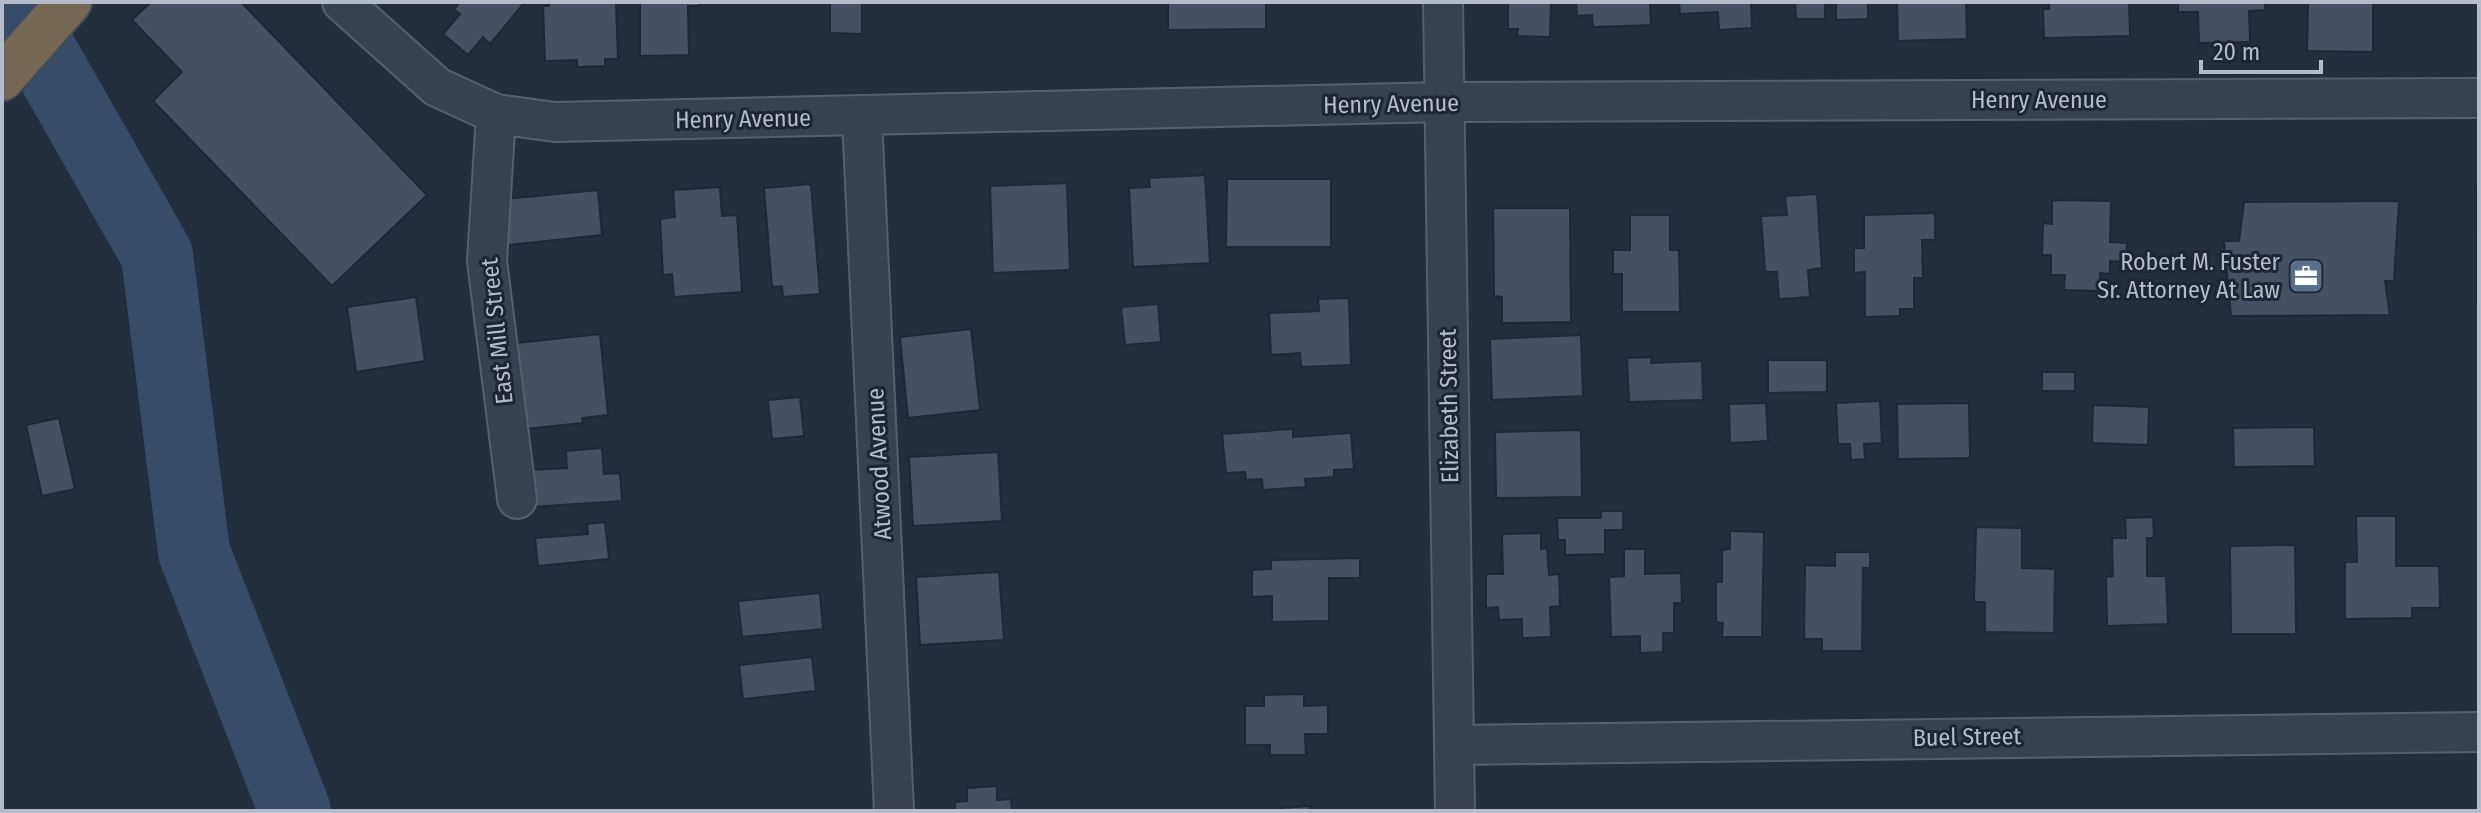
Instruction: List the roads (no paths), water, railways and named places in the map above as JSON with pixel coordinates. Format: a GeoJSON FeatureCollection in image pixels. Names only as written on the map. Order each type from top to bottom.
{"type":"FeatureCollection","features":[{"type":"Feature","properties":{"kind":"highway"},"geometry":{"type":"LineString","coordinates":[[2,78],[69,2]]}},
{"type":"Feature","properties":{"kind":"street","name":"Henry Avenue"},"geometry":{"type":"LineString","coordinates":[[342,2],[437,87],[496,114],[555,122],[1444,102],[2479,98]]}},
{"type":"Feature","properties":{"kind":"street","name":"Elizabeth Street"},"geometry":{"type":"LineString","coordinates":[[1443,2],[1455,811]]}},
{"type":"Feature","properties":{"kind":"street","name":"East Mill Street"},"geometry":{"type":"LineString","coordinates":[[496,114],[487,261],[517,499]]}},
{"type":"Feature","properties":{"kind":"street","name":"Atwood Avenue"},"geometry":{"type":"LineString","coordinates":[[862,117],[894,811]]}},
{"type":"Feature","properties":{"kind":"street","name":"Buel Street"},"geometry":{"type":"LineString","coordinates":[[1455,745],[2479,732]]}},
{"type":"Feature","properties":{"kind":"waterway"},"geometry":{"type":"LineString","coordinates":[[13,2],[157,255],[194,552],[295,811]]}},
{"type":"Feature","properties":{"kind":"place","name":"Robert M. Fuster Sr. Attorney At Law"},"geometry":{"type":"Point","coordinates":[2306,276]}}]}
